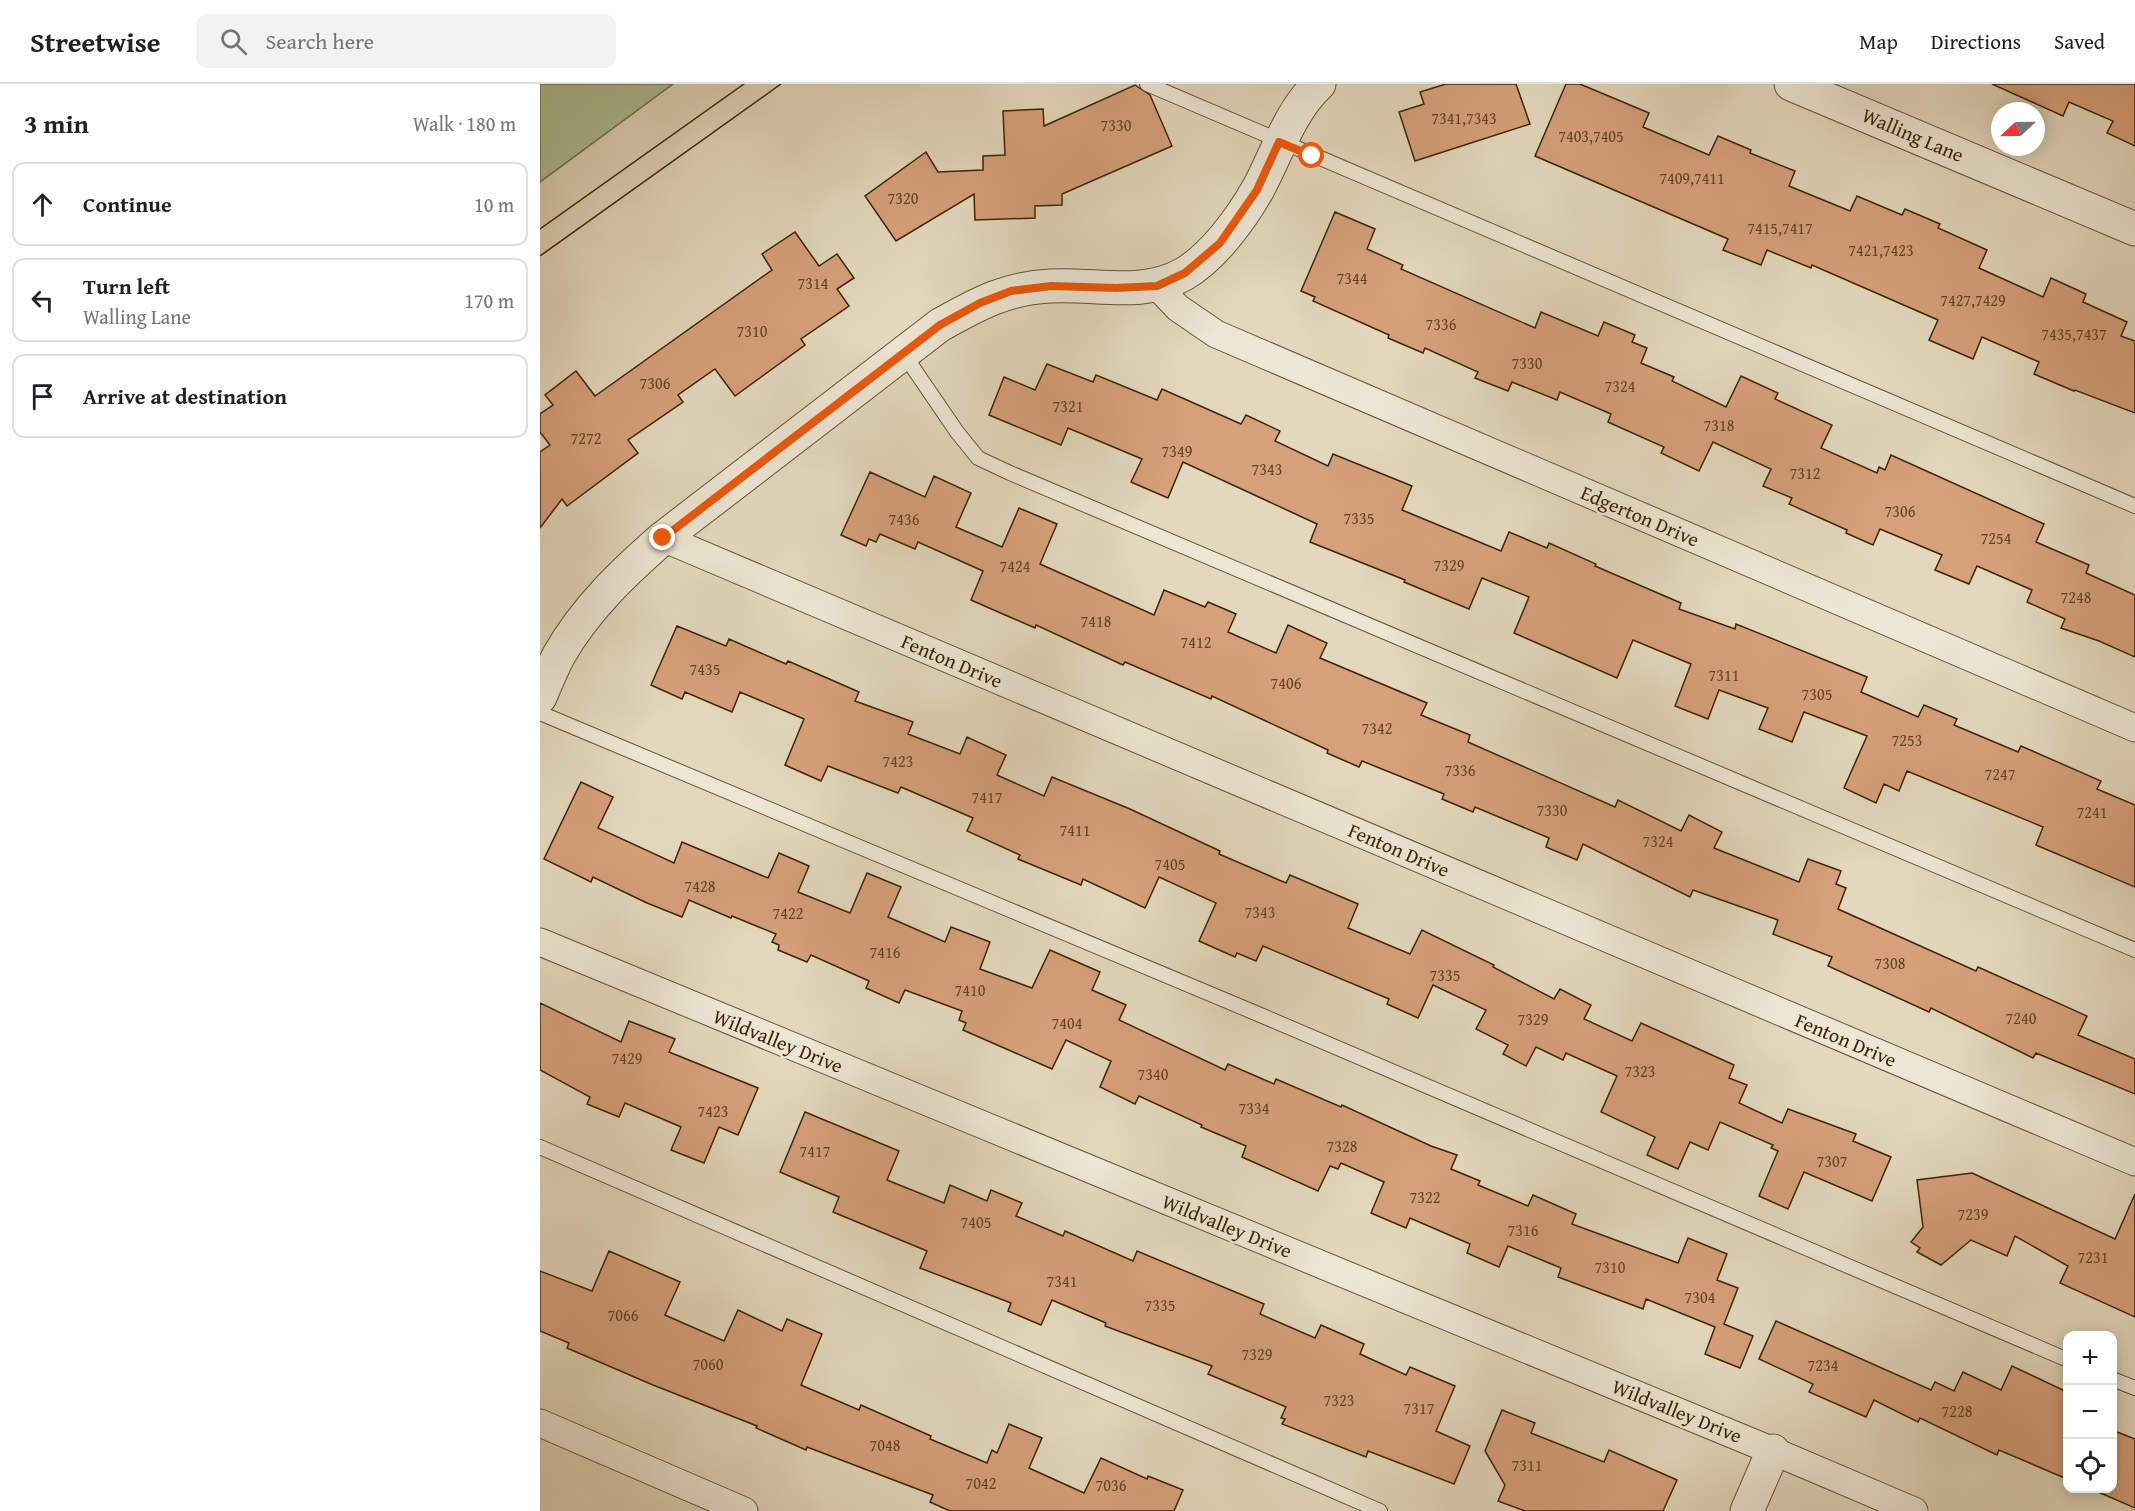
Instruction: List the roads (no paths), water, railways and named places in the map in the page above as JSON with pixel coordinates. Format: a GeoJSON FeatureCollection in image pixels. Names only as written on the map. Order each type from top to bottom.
{"type":"FeatureCollection","features":[{"type":"Feature","properties":{"kind":"street"},"geometry":{"type":"LineString","coordinates":[[540,697],[560,655],[590,612],[630,567],[663,538],[940,325],[980,303],[1011,291],[1051,286],[1116,288],[1157,286],[1185,273],[1220,243],[1257,190],[1279,142],[1308,95],[1319,84]]}},
{"type":"Feature","properties":{"kind":"street","name":"Walling Lane"},"geometry":{"type":"LineString","coordinates":[[1791,84],[2135,229]]}},
{"type":"Feature","properties":{"kind":"street","name":"Edgerton Drive"},"geometry":{"type":"LineString","coordinates":[[1157,286],[1178,308],[1216,334],[2135,728]]}},
{"type":"Feature","properties":{"kind":"street","name":"Fenton Drive"},"geometry":{"type":"LineString","coordinates":[[663,538],[2135,1162]]}},
{"type":"Feature","properties":{"kind":"street","name":"Wildvalley Drive"},"geometry":{"type":"LineString","coordinates":[[540,942],[1914,1511]]}},
{"type":"Feature","properties":{"kind":"street"},"geometry":{"type":"LineString","coordinates":[[540,1424],[744,1511]]}},
{"type":"Feature","properties":{"kind":"street"},"geometry":{"type":"LineString","coordinates":[[1747,1511],[1773,1451]]}},
{"type":"Feature","properties":{"kind":"lane"},"geometry":{"type":"LineString","coordinates":[[1147,84],[2135,506]]}},
{"type":"Feature","properties":{"kind":"lane"},"geometry":{"type":"LineString","coordinates":[[903,353],[957,432],[978,458],[2135,950]]}},
{"type":"Feature","properties":{"kind":"lane"},"geometry":{"type":"LineString","coordinates":[[540,712],[1258,1014],[2063,1358]]}},
{"type":"Feature","properties":{"kind":"lane"},"geometry":{"type":"LineString","coordinates":[[540,1147],[1380,1511]]}},
{"type":"Feature","properties":{"kind":"lane"},"geometry":{"type":"LineString","coordinates":[[2117,1381],[2135,1388]]}},
{"type":"Feature","properties":{"kind":"tram line"},"geometry":{"type":"LineString","coordinates":[[540,229],[744,84]]}},
{"type":"Feature","properties":{"kind":"tram line"},"geometry":{"type":"LineString","coordinates":[[540,256],[781,84]]}}]}
